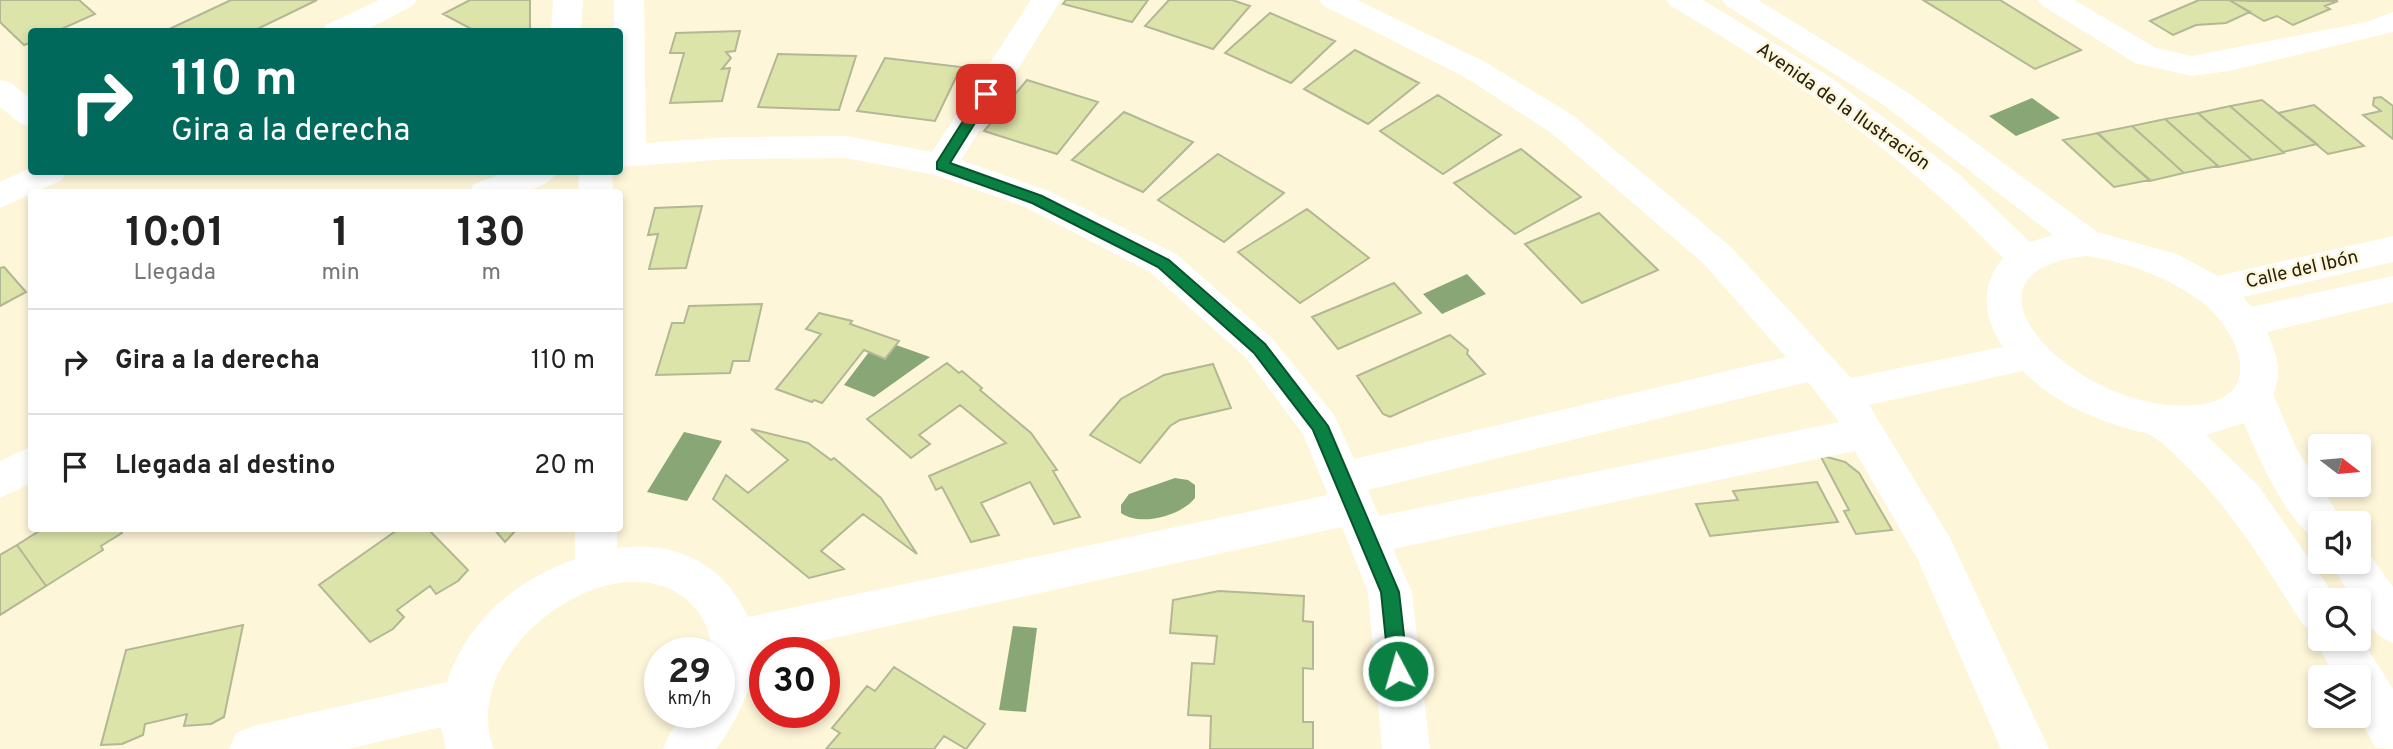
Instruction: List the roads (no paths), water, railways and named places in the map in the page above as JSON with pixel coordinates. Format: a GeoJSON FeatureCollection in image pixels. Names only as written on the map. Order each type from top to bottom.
{"type":"FeatureCollection","features":[{"type":"Feature","properties":{"kind":"street"},"geometry":{"type":"LineString","coordinates":[[345,28],[402,0]]}},
{"type":"Feature","properties":{"kind":"street"},"geometry":{"type":"LineString","coordinates":[[566,28],[568,0]]}},
{"type":"Feature","properties":{"kind":"street"},"geometry":{"type":"LineString","coordinates":[[629,0],[624,155],[730,148],[846,147],[942,165],[1037,199],[1163,263],[1259,348],[1320,426],[1390,592],[1406,749]]}},
{"type":"Feature","properties":{"kind":"street"},"geometry":{"type":"LineString","coordinates":[[942,165],[1046,0]]}},
{"type":"Feature","properties":{"kind":"street"},"geometry":{"type":"LineString","coordinates":[[1334,0],[1474,69],[1562,124],[1717,255],[1843,396],[1935,551],[2025,749]]}},
{"type":"Feature","properties":{"kind":"street","name":"Avenida de la Ilustración"},"geometry":{"type":"LineString","coordinates":[[1681,0],[1728,26],[1826,90],[1916,156],[1992,222],[2024,258]]}},
{"type":"Feature","properties":{"kind":"street","name":"Avenida de la Ilustración"},"geometry":{"type":"LineString","coordinates":[[1737,0],[1804,39],[1896,99],[2087,243]]}},
{"type":"Feature","properties":{"kind":"street"},"geometry":{"type":"LineString","coordinates":[[2053,0],[2146,56],[2192,66],[2230,61],[2375,29],[2393,21]]}},
{"type":"Feature","properties":{"kind":"street"},"geometry":{"type":"LineString","coordinates":[[2386,0],[2393,9]]}},
{"type":"Feature","properties":{"kind":"street"},"geometry":{"type":"LineString","coordinates":[[0,90],[28,114]]}},
{"type":"Feature","properties":{"kind":"street"},"geometry":{"type":"LineString","coordinates":[[0,196],[44,175]]}},
{"type":"Feature","properties":{"kind":"street"},"geometry":{"type":"LineString","coordinates":[[494,189],[532,175]]}},
{"type":"Feature","properties":{"kind":"street"},"geometry":{"type":"LineString","coordinates":[[2087,243],[2119,248],[2152,258],[2183,272],[2211,291],[2243,323],[2254,342],[2260,361],[2260,379],[2253,394],[2238,409],[2216,418],[2189,422],[2130,414],[2075,390],[2032,356],[2015,333],[2005,311],[2003,290],[2010,272],[2024,258],[2051,246],[2087,243]]}},
{"type":"Feature","properties":{"kind":"street","name":"Calle del Ibón"},"geometry":{"type":"LineString","coordinates":[[2211,291],[2393,249]]}},
{"type":"Feature","properties":{"kind":"street","name":"Calle del Ibón"},"geometry":{"type":"LineString","coordinates":[[2243,323],[2393,289]]}},
{"type":"Feature","properties":{"kind":"street"},"geometry":{"type":"LineString","coordinates":[[1843,396],[2032,356]]}},
{"type":"Feature","properties":{"kind":"street"},"geometry":{"type":"LineString","coordinates":[[1355,507],[1816,365]]}},
{"type":"Feature","properties":{"kind":"street"},"geometry":{"type":"LineString","coordinates":[[2253,394],[2268,437],[2288,477],[2314,511]]}},
{"type":"Feature","properties":{"kind":"street"},"geometry":{"type":"LineString","coordinates":[[2159,420],[2195,449],[2244,497],[2308,594]]}},
{"type":"Feature","properties":{"kind":"street"},"geometry":{"type":"LineString","coordinates":[[735,641],[1355,507],[1865,433]]}},
{"type":"Feature","properties":{"kind":"street"},"geometry":{"type":"LineString","coordinates":[[0,481],[28,464]]}},
{"type":"Feature","properties":{"kind":"street"},"geometry":{"type":"LineString","coordinates":[[470,749],[464,737],[464,700],[476,665],[498,632],[526,605],[560,583],[596,549],[636,564],[672,569],[702,584],[723,609],[732,637]]}},
{"type":"Feature","properties":{"kind":"street"},"geometry":{"type":"LineString","coordinates":[[2359,574],[2393,623]]}},
{"type":"Feature","properties":{"kind":"street"},"geometry":{"type":"LineString","coordinates":[[2344,651],[2393,732]]}},
{"type":"Feature","properties":{"kind":"street"},"geometry":{"type":"LineString","coordinates":[[253,749],[464,700]]}},
{"type":"Feature","properties":{"kind":"street"},"geometry":{"type":"LineString","coordinates":[[687,749],[703,728]]}}]}
